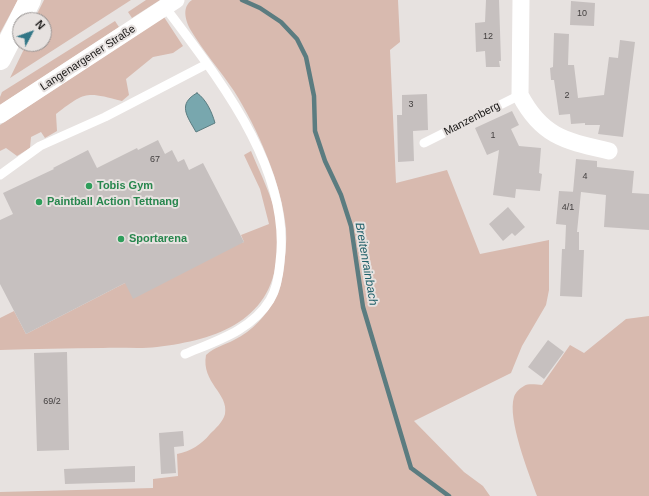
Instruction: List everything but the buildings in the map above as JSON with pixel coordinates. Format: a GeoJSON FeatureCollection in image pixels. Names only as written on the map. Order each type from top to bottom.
{"type":"FeatureCollection","features":[{"type":"Feature","properties":{"kind":"main road"},"geometry":{"type":"LineString","coordinates":[[24,12],[30,0]]}},
{"type":"Feature","properties":{"kind":"main road"},"geometry":{"type":"LineString","coordinates":[[0,59],[12,36]]}},
{"type":"Feature","properties":{"kind":"street"},"geometry":{"type":"LineString","coordinates":[[521,0],[520,95],[539,124],[568,141],[609,151]]}},
{"type":"Feature","properties":{"kind":"street","name":"Langenargener Straße"},"geometry":{"type":"LineString","coordinates":[[0,116],[171,4]]}},
{"type":"Feature","properties":{"kind":"lane"},"geometry":{"type":"LineString","coordinates":[[171,4],[207,64],[228,93],[257,148],[278,204],[282,224],[282,246],[279,271],[270,299],[262,310],[244,328],[185,354]]}},
{"type":"Feature","properties":{"kind":"lane"},"geometry":{"type":"LineString","coordinates":[[0,175],[40,146],[105,117],[207,64]]}},
{"type":"Feature","properties":{"kind":"lane","name":"Manzenberg"},"geometry":{"type":"LineString","coordinates":[[424,144],[520,95]]}},
{"type":"Feature","properties":{"kind":"shaded area"},"geometry":{"type":"Polygon","coordinates":[[[0,0],[18,0],[0,33],[0,0]]]}},
{"type":"Feature","properties":{"kind":"shaded area"},"geometry":{"type":"Polygon","coordinates":[[[44,0],[131,0],[52,51],[52,12],[38,12],[44,0]]]}},
{"type":"Feature","properties":{"kind":"shaded area"},"geometry":{"type":"Polygon","coordinates":[[[146,0],[160,0],[132,18],[128,12],[146,0]]]}},
{"type":"Feature","properties":{"kind":"shaded area"},"geometry":{"type":"Polygon","coordinates":[[[192,0],[398,0],[400,42],[390,50],[396,183],[447,170],[480,254],[549,240],[549,290],[546,305],[522,346],[511,373],[414,421],[464,472],[483,486],[490,496],[0,496],[0,492],[153,488],[153,479],[178,476],[177,454],[195,447],[203,441],[219,425],[225,414],[223,400],[207,373],[206,355],[216,348],[241,336],[253,327],[268,310],[278,295],[284,268],[286,239],[284,212],[280,194],[268,157],[252,122],[229,83],[200,45],[188,25],[185,13],[187,6],[192,0]]]}},
{"type":"Feature","properties":{"kind":"shaded area"},"geometry":{"type":"Polygon","coordinates":[[[164,17],[183,46],[173,53],[153,57],[126,79],[129,95],[122,101],[93,95],[81,97],[56,114],[57,131],[45,138],[41,132],[31,137],[30,148],[17,156],[6,148],[0,151],[0,125],[164,17]]]}},
{"type":"Feature","properties":{"kind":"shaded area"},"geometry":{"type":"Polygon","coordinates":[[[115,21],[119,27],[0,105],[0,97],[2,92],[115,21]]]}},
{"type":"Feature","properties":{"kind":"shaded area"},"geometry":{"type":"Polygon","coordinates":[[[23,52],[50,52],[10,78],[23,52]]]}},
{"type":"Feature","properties":{"kind":"shaded area"},"geometry":{"type":"Polygon","coordinates":[[[251,151],[275,210],[278,226],[277,249],[274,273],[266,293],[254,309],[239,322],[221,332],[201,339],[157,347],[0,350],[0,318],[14,311],[26,334],[125,283],[244,242],[241,235],[269,224],[260,189],[244,155],[251,151]]]}},
{"type":"Feature","properties":{"kind":"shaded area"},"geometry":{"type":"Polygon","coordinates":[[[649,316],[649,496],[537,496],[524,461],[516,432],[513,407],[515,394],[526,385],[542,385],[570,345],[584,353],[626,319],[649,316]]]}},
{"type":"Feature","properties":{"kind":"water"},"geometry":{"type":"Polygon","coordinates":[[[197,93],[208,106],[215,123],[196,132],[187,116],[186,106],[187,101],[197,93]]]}},
{"type":"Feature","properties":{"kind":"waterway","name":"Breitenrainbach"},"geometry":{"type":"LineString","coordinates":[[242,0],[260,8],[281,22],[297,39],[306,57],[314,96],[315,131],[325,161],[341,195],[351,226],[363,307],[411,468],[449,496]]}},
{"type":"Feature","properties":{"kind":"place","name":"Tobis Gym"},"geometry":{"type":"Point","coordinates":[89,186]}},
{"type":"Feature","properties":{"kind":"place","name":"Paintball Action Tettnang"},"geometry":{"type":"Point","coordinates":[39,202]}},
{"type":"Feature","properties":{"kind":"place","name":"Sportarena"},"geometry":{"type":"Point","coordinates":[121,239]}}]}
